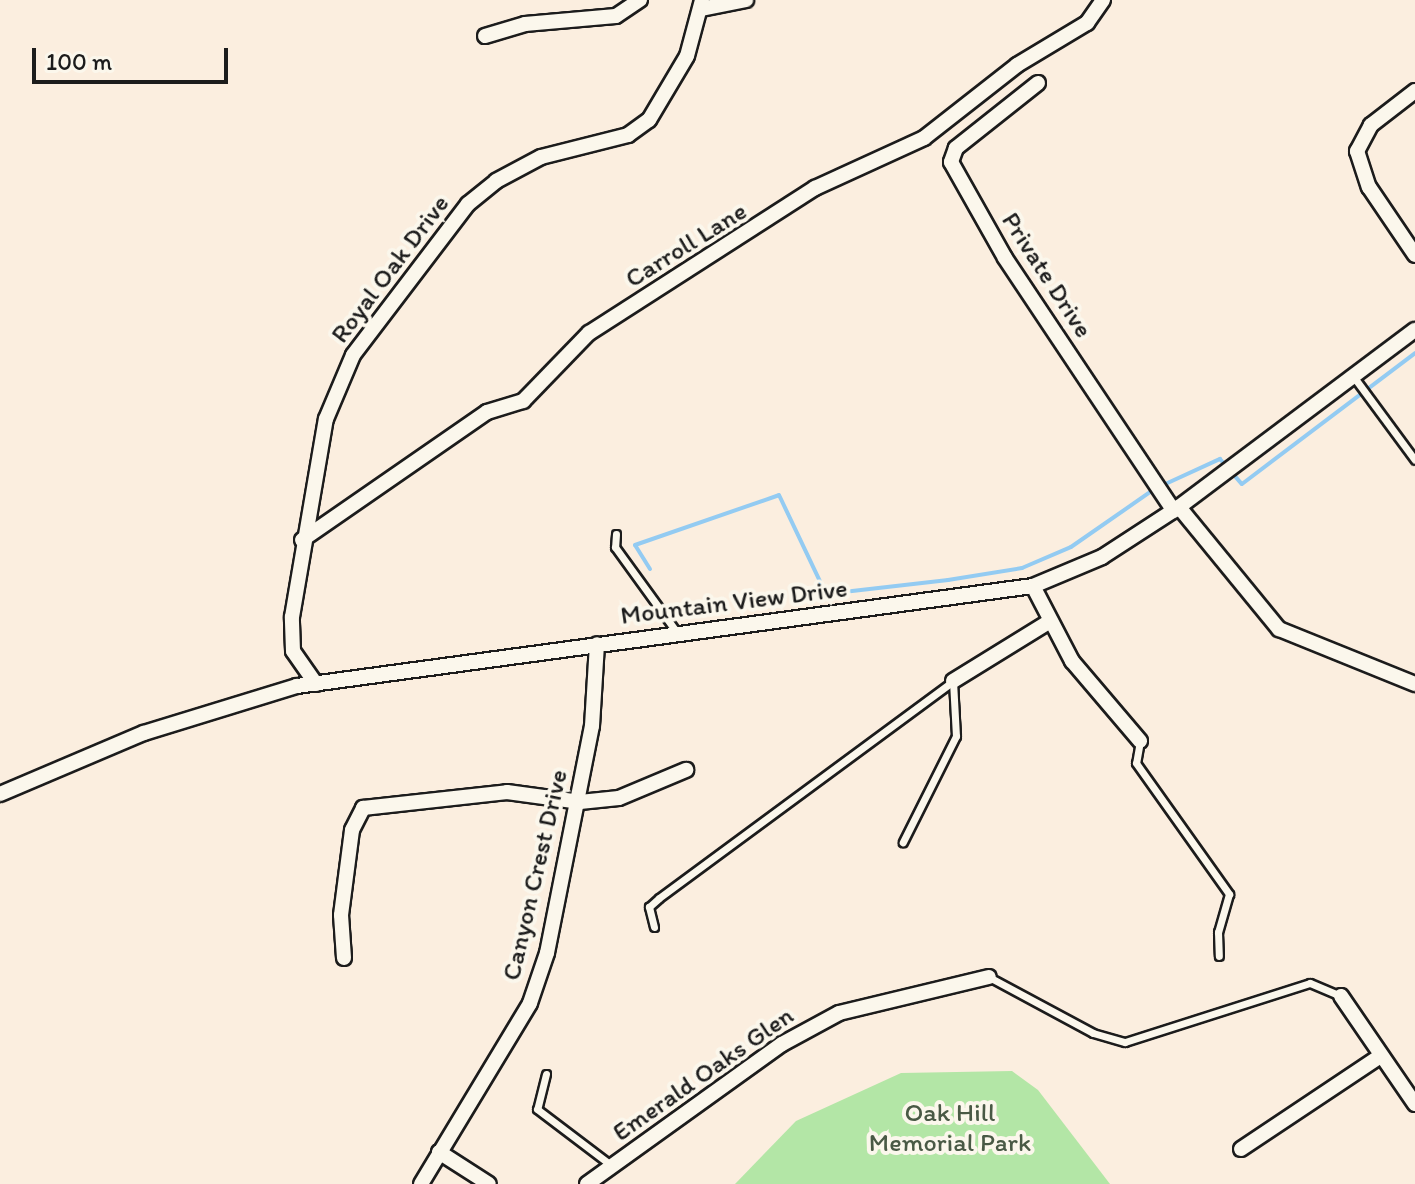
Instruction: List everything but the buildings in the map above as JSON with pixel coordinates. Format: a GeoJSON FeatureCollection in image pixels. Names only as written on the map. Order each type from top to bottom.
{"type":"FeatureCollection","features":[{"type":"Feature","properties":{"kind":"street"},"geometry":{"type":"LineString","coordinates":[[485,36],[525,24],[616,16],[640,0]]}},
{"type":"Feature","properties":{"kind":"street","name":"Carroll Lane"},"geometry":{"type":"LineString","coordinates":[[302,540],[487,412],[523,401],[589,333],[815,188],[924,138],[1017,65],[1087,23],[1103,0]]}},
{"type":"Feature","properties":{"kind":"street"},"geometry":{"type":"LineString","coordinates":[[702,5],[736,1]]}},
{"type":"Feature","properties":{"kind":"street","name":"Royal Oak Drive"},"geometry":{"type":"LineString","coordinates":[[316,684],[293,651],[302,540],[326,419],[353,355],[468,204],[496,181],[541,157],[628,135],[649,120],[687,56],[702,5]]}},
{"type":"Feature","properties":{"kind":"street","name":"Private Drive"},"geometry":{"type":"LineString","coordinates":[[1038,83],[956,148],[951,162],[1005,258],[1176,509],[1279,629],[1415,684]]}},
{"type":"Feature","properties":{"kind":"street"},"geometry":{"type":"LineString","coordinates":[[1415,91],[1371,125],[1357,151],[1369,187],[1415,255]]}},
{"type":"Feature","properties":{"kind":"street","name":"Mountain View Drive"},"geometry":{"type":"LineString","coordinates":[[0,794],[144,733],[258,695],[597,644],[1033,586],[1102,557],[1176,509],[1415,330]]}},
{"type":"Feature","properties":{"kind":"street"},"geometry":{"type":"LineString","coordinates":[[1033,586],[1047,623],[1102,704],[1140,741]]}},
{"type":"Feature","properties":{"kind":"street"},"geometry":{"type":"LineString","coordinates":[[953,681],[1047,623]]}},
{"type":"Feature","properties":{"kind":"street","name":"Canyon Crest Drive"},"geometry":{"type":"LineString","coordinates":[[421,1184],[530,1003],[580,802],[597,644]]}},
{"type":"Feature","properties":{"kind":"street"},"geometry":{"type":"LineString","coordinates":[[344,958],[352,830],[363,808],[507,792],[580,802],[619,798],[686,770]]}},
{"type":"Feature","properties":{"kind":"street","name":"Emerald Oaks Glen"},"geometry":{"type":"LineString","coordinates":[[587,1184],[782,1044],[839,1013],[989,977]]}},
{"type":"Feature","properties":{"kind":"street"},"geometry":{"type":"LineString","coordinates":[[1341,996],[1379,1057],[1415,1104]]}},
{"type":"Feature","properties":{"kind":"street"},"geometry":{"type":"LineString","coordinates":[[1241,1149],[1379,1057]]}},
{"type":"Feature","properties":{"kind":"street"},"geometry":{"type":"LineString","coordinates":[[439,1152],[489,1184]]}},
{"type":"Feature","properties":{"kind":"lane"},"geometry":{"type":"LineString","coordinates":[[1353,376],[1415,460]]}},
{"type":"Feature","properties":{"kind":"lane"},"geometry":{"type":"LineString","coordinates":[[616,534],[615,547],[678,634]]}},
{"type":"Feature","properties":{"kind":"lane"},"geometry":{"type":"LineString","coordinates":[[903,842],[956,736],[953,681]]}},
{"type":"Feature","properties":{"kind":"lane"},"geometry":{"type":"LineString","coordinates":[[654,927],[649,907],[659,898],[953,681]]}},
{"type":"Feature","properties":{"kind":"lane"},"geometry":{"type":"LineString","coordinates":[[1140,741],[1136,763],[1229,894],[1218,932],[1219,956]]}},
{"type":"Feature","properties":{"kind":"lane"},"geometry":{"type":"LineString","coordinates":[[989,977],[1093,1033],[1125,1042],[1310,983],[1341,996]]}},
{"type":"Feature","properties":{"kind":"lane"},"geometry":{"type":"LineString","coordinates":[[546,1074],[537,1109],[612,1166]]}},
{"type":"Feature","properties":{"kind":"green space","name":"Oak Hill Memorial Park"},"geometry":{"type":"Polygon","coordinates":[[[1012,1071],[1038,1090],[1110,1184],[735,1184],[796,1121],[901,1073],[1012,1071]]]}},
{"type":"Feature","properties":{"kind":"waterway"},"geometry":{"type":"LineString","coordinates":[[1161,486],[1220,459],[1242,484],[1415,353]]}},
{"type":"Feature","properties":{"kind":"waterway"},"geometry":{"type":"LineString","coordinates":[[650,569],[635,545],[779,495],[826,594],[948,580],[1022,568],[1071,547],[1153,490]]}}]}
